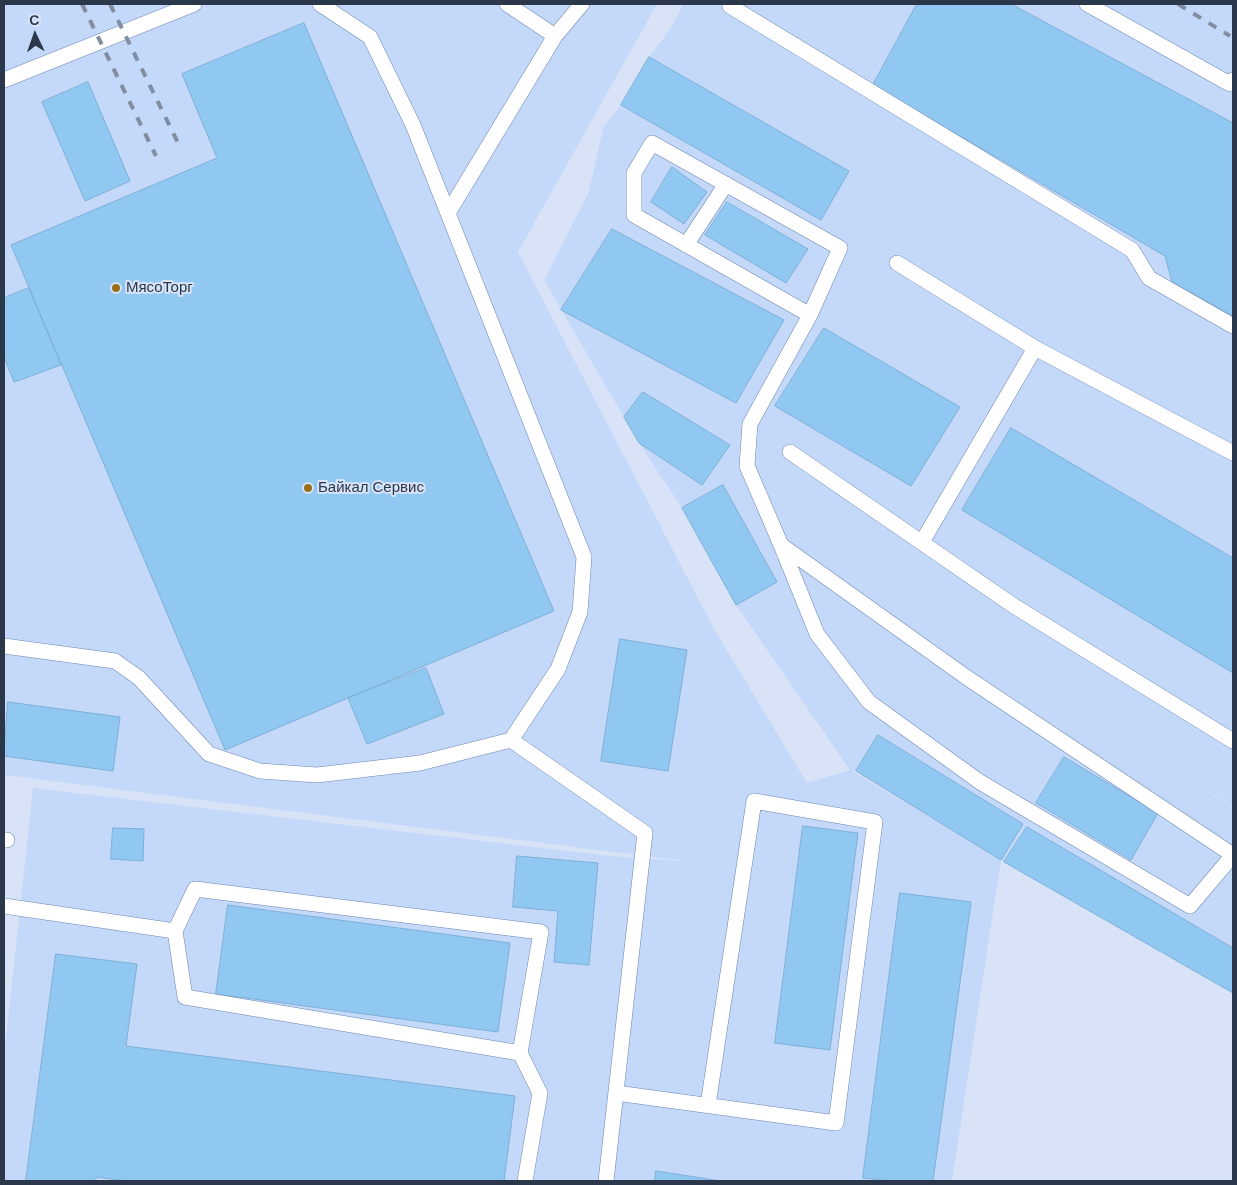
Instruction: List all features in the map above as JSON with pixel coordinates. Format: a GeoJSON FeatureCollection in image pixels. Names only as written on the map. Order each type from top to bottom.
{"type":"FeatureCollection","features":[{"type":"Feature","properties":{"kind":"lane"},"geometry":{"type":"LineString","coordinates":[[4,80],[194,4]]}},
{"type":"Feature","properties":{"kind":"lane"},"geometry":{"type":"LineString","coordinates":[[4,646],[115,661],[139,678],[210,754],[260,771],[317,775],[420,763],[511,740],[558,669],[580,612],[584,557],[413,125],[370,37],[320,4]]}},
{"type":"Feature","properties":{"kind":"lane"},"geometry":{"type":"LineString","coordinates":[[507,4],[555,36]]}},
{"type":"Feature","properties":{"kind":"lane"},"geometry":{"type":"LineString","coordinates":[[448,213],[555,36],[582,4]]}},
{"type":"Feature","properties":{"kind":"lane"},"geometry":{"type":"LineString","coordinates":[[730,4],[730,6],[1132,250],[1148,278],[1233,326]]}},
{"type":"Feature","properties":{"kind":"lane"},"geometry":{"type":"LineString","coordinates":[[1087,4],[1230,84],[1233,80]]}},
{"type":"Feature","properties":{"kind":"lane"},"geometry":{"type":"LineString","coordinates":[[781,545],[966,677],[1233,855],[1190,906],[980,782],[869,702],[817,634],[747,466],[750,424],[810,315],[840,248],[652,143],[634,173],[634,215],[810,315]]}},
{"type":"Feature","properties":{"kind":"lane"},"geometry":{"type":"LineString","coordinates":[[686,244],[726,184]]}},
{"type":"Feature","properties":{"kind":"lane"},"geometry":{"type":"LineString","coordinates":[[897,263],[1035,348],[1233,453]]}},
{"type":"Feature","properties":{"kind":"lane"},"geometry":{"type":"LineString","coordinates":[[922,542],[1035,348]]}},
{"type":"Feature","properties":{"kind":"lane"},"geometry":{"type":"LineString","coordinates":[[790,452],[1014,606],[1233,741]]}},
{"type":"Feature","properties":{"kind":"lane"},"geometry":{"type":"LineString","coordinates":[[511,740],[645,833],[606,1181]]}},
{"type":"Feature","properties":{"kind":"lane"},"geometry":{"type":"LineString","coordinates":[[616,1093],[836,1122],[875,822],[754,801],[708,1105]]}},
{"type":"Feature","properties":{"kind":"lane"},"geometry":{"type":"LineString","coordinates":[[520,1053],[185,997],[176,931],[195,889],[541,932],[520,1053],[540,1093],[525,1181]]}},
{"type":"Feature","properties":{"kind":"lane"},"geometry":{"type":"LineString","coordinates":[[4,906],[176,931]]}},
{"type":"Feature","properties":{"kind":"shaded area"},"geometry":{"type":"Polygon","coordinates":[[[4,4],[657,4],[518,252],[714,629],[807,783],[850,770],[736,605],[682,508],[639,443],[544,280],[588,194],[604,126],[621,105],[649,57],[671,28],[683,4],[1233,4],[1233,807],[1168,767],[1233,808],[1233,993],[1001,860],[952,1181],[4,1181],[4,1057],[33,788],[610,856],[694,862],[4,775],[4,4]],[[852,770],[950,829],[856,771],[852,770]]]}},
{"type":"Feature","properties":{"kind":"building"},"geometry":{"type":"Polygon","coordinates":[[[917,4],[1011,4],[1233,123],[1233,316],[1172,282],[1165,256],[873,85],[917,4]]]}},
{"type":"Feature","properties":{"kind":"building","name":"Байкал Сервис"},"geometry":{"type":"Polygon","coordinates":[[[304,23],[554,611],[225,750],[11,245],[217,158],[182,74],[304,23]]]}},
{"type":"Feature","properties":{"kind":"building"},"geometry":{"type":"Polygon","coordinates":[[[649,57],[849,171],[821,220],[621,105],[649,57]]]}},
{"type":"Feature","properties":{"kind":"building"},"geometry":{"type":"Polygon","coordinates":[[[88,82],[130,181],[85,201],[42,102],[88,82]]]}},
{"type":"Feature","properties":{"kind":"building"},"geometry":{"type":"Polygon","coordinates":[[[672,167],[707,192],[684,224],[651,202],[672,167]]]}},
{"type":"Feature","properties":{"kind":"building"},"geometry":{"type":"Polygon","coordinates":[[[727,202],[808,249],[786,283],[705,235],[727,202]]]}},
{"type":"Feature","properties":{"kind":"building"},"geometry":{"type":"Polygon","coordinates":[[[612,229],[784,320],[736,403],[561,310],[612,229]]]}},
{"type":"Feature","properties":{"kind":"building"},"geometry":{"type":"Polygon","coordinates":[[[29,288],[61,365],[14,382],[4,357],[4,298],[29,288]]]}},
{"type":"Feature","properties":{"kind":"building"},"geometry":{"type":"Polygon","coordinates":[[[824,328],[960,407],[911,486],[775,406],[824,328]]]}},
{"type":"Feature","properties":{"kind":"building"},"geometry":{"type":"Polygon","coordinates":[[[643,392],[730,445],[702,485],[639,443],[624,417],[643,392]]]}},
{"type":"Feature","properties":{"kind":"building"},"geometry":{"type":"Polygon","coordinates":[[[1011,428],[1233,558],[1233,673],[962,510],[1011,428]]]}},
{"type":"Feature","properties":{"kind":"building"},"geometry":{"type":"Polygon","coordinates":[[[723,485],[777,582],[736,605],[682,508],[723,485]]]}},
{"type":"Feature","properties":{"kind":"building"},"geometry":{"type":"Polygon","coordinates":[[[620,639],[687,650],[668,771],[601,761],[620,639]]]}},
{"type":"Feature","properties":{"kind":"building"},"geometry":{"type":"Polygon","coordinates":[[[426,668],[444,714],[367,744],[348,698],[426,668]]]}},
{"type":"Feature","properties":{"kind":"building"},"geometry":{"type":"Polygon","coordinates":[[[8,702],[120,717],[113,771],[4,756],[8,702]]]}},
{"type":"Feature","properties":{"kind":"building"},"geometry":{"type":"Polygon","coordinates":[[[878,735],[1023,824],[1001,860],[856,771],[878,735]]]}},
{"type":"Feature","properties":{"kind":"building"},"geometry":{"type":"Polygon","coordinates":[[[1064,757],[1158,813],[1131,860],[1036,803],[1064,757]]]}},
{"type":"Feature","properties":{"kind":"building"},"geometry":{"type":"Polygon","coordinates":[[[803,826],[858,833],[830,1050],[775,1043],[803,826]]]}},
{"type":"Feature","properties":{"kind":"building"},"geometry":{"type":"Polygon","coordinates":[[[1027,827],[1233,948],[1233,993],[1004,862],[1027,827]]]}},
{"type":"Feature","properties":{"kind":"building"},"geometry":{"type":"Polygon","coordinates":[[[113,828],[144,829],[143,861],[111,859],[113,828]]]}},
{"type":"Feature","properties":{"kind":"building"},"geometry":{"type":"Polygon","coordinates":[[[517,856],[598,863],[589,965],[554,962],[558,911],[513,907],[517,856]]]}},
{"type":"Feature","properties":{"kind":"building"},"geometry":{"type":"Polygon","coordinates":[[[900,893],[971,902],[933,1181],[891,1181],[863,1178],[900,893]]]}},
{"type":"Feature","properties":{"kind":"building"},"geometry":{"type":"Polygon","coordinates":[[[228,905],[510,943],[498,1032],[216,994],[228,905]]]}},
{"type":"Feature","properties":{"kind":"building"},"geometry":{"type":"Polygon","coordinates":[[[56,954],[137,964],[126,1046],[515,1096],[504,1181],[126,1181],[96,1177],[96,1181],[26,1181],[56,954]]]}},
{"type":"Feature","properties":{"kind":"building"},"geometry":{"type":"Polygon","coordinates":[[[656,1171],[721,1181],[655,1181],[656,1171]]]}},
{"type":"Feature","properties":{"kind":"railway"},"geometry":{"type":"LineString","coordinates":[[82,4],[156,156]]}},
{"type":"Feature","properties":{"kind":"railway"},"geometry":{"type":"LineString","coordinates":[[110,4],[181,149]]}},
{"type":"Feature","properties":{"kind":"railway"},"geometry":{"type":"LineString","coordinates":[[1178,4],[1230,36]]}},
{"type":"Feature","properties":{"kind":"place","name":"МясоТорг"},"geometry":{"type":"Point","coordinates":[116,288]}},
{"type":"Feature","properties":{"kind":"place","name":"Байкал Сервис"},"geometry":{"type":"Point","coordinates":[308,488]}}]}
